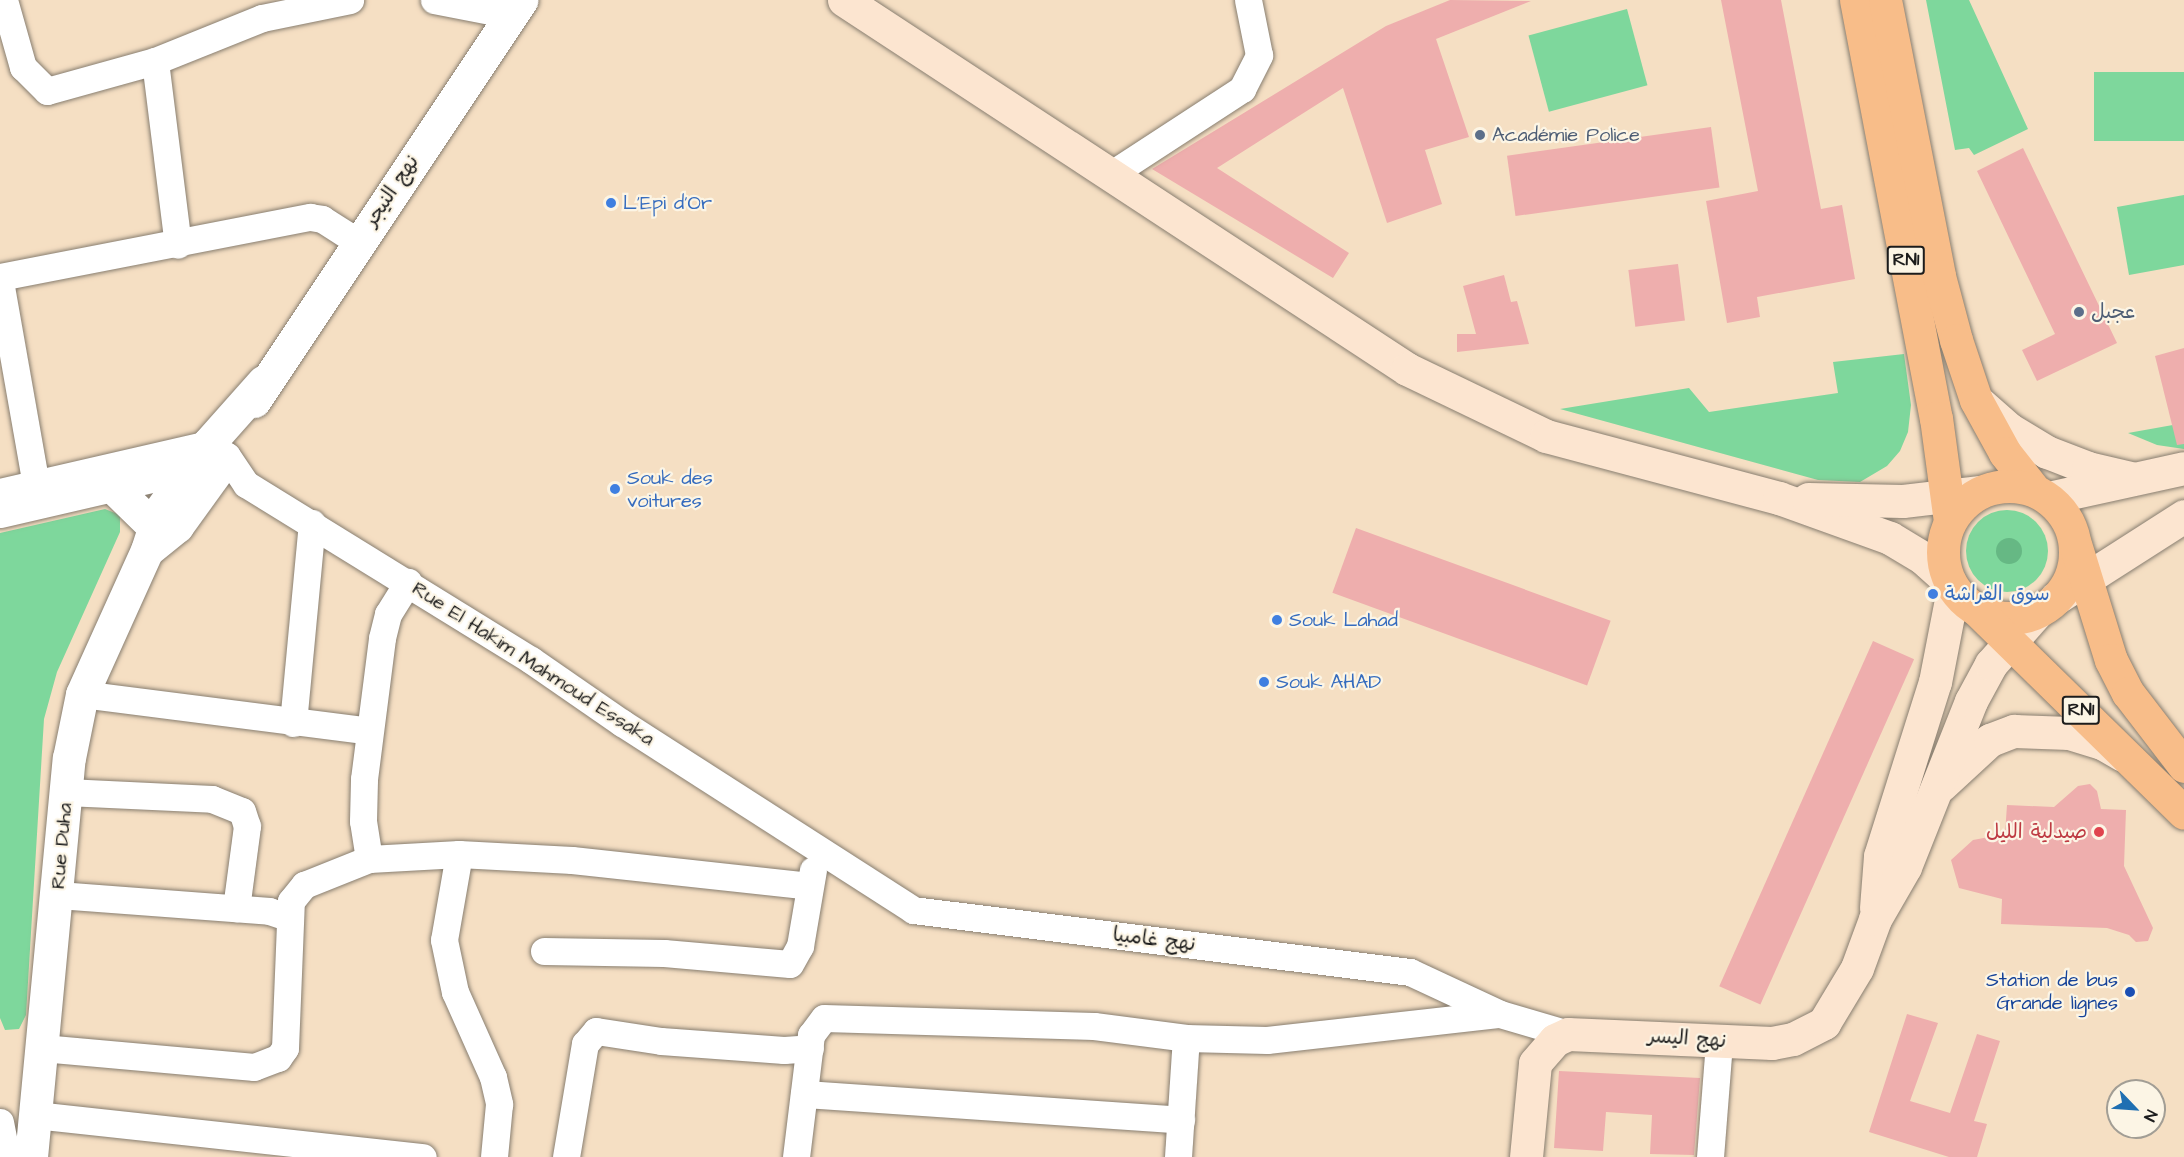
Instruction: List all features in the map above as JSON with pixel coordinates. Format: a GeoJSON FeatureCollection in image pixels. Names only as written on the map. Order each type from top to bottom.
{"type":"FeatureCollection","features":[{"type":"Feature","properties":{"kind":"main road"},"geometry":{"type":"LineString","coordinates":[[844,0],[1407,369],[1487,410],[1546,436],[1602,454],[1779,498],[1890,538],[1923,558],[1960,593],[1996,617],[2018,617],[2047,605]]}},
{"type":"Feature","properties":{"kind":"main road","name":"RN1"},"geometry":{"type":"LineString","coordinates":[[1856,0],[1936,418],[1948,510],[1943,552],[1960,593],[2184,813]]}},
{"type":"Feature","properties":{"kind":"main road","name":"RN1"},"geometry":{"type":"LineString","coordinates":[[1885,0],[1939,276],[1976,400],[2005,453],[2042,494],[2060,510],[2087,577],[2111,660],[2123,685],[2184,766]]}},
{"type":"Feature","properties":{"kind":"main road"},"geometry":{"type":"LineString","coordinates":[[1976,400],[2009,429],[2047,452],[2088,468],[2131,478]]}},
{"type":"Feature","properties":{"kind":"main road"},"geometry":{"type":"LineString","coordinates":[[1779,498],[1948,510],[1980,492],[1998,486],[2042,494],[2184,468]]}},
{"type":"Feature","properties":{"kind":"main road"},"geometry":{"type":"LineString","coordinates":[[1875,919],[1905,867],[1971,701],[2008,641],[2047,605],[2184,516]]}},
{"type":"Feature","properties":{"kind":"main road","name":"RN1"},"geometry":{"type":"LineString","coordinates":[[2047,605],[2072,572],[2074,541]]}},
{"type":"Feature","properties":{"kind":"main road"},"geometry":{"type":"LineString","coordinates":[[1875,919],[1880,856],[1935,682],[1960,593]]}},
{"type":"Feature","properties":{"kind":"main road"},"geometry":{"type":"LineString","coordinates":[[1932,795],[1990,740],[2014,731],[2069,733],[2103,743],[2134,762]]}},
{"type":"Feature","properties":{"kind":"main road","name":"نهج اليسر"},"geometry":{"type":"LineString","coordinates":[[1568,1034],[1719,1042],[1793,1040],[1824,1023],[1857,968],[1875,919]]}},
{"type":"Feature","properties":{"kind":"main road"},"geometry":{"type":"LineString","coordinates":[[1532,1157],[1535,1063],[1555,1040],[1568,1034]]}},
{"type":"Feature","properties":{"kind":"street"},"geometry":{"type":"LineString","coordinates":[[4,0],[23,67],[47,92],[155,61],[262,18],[350,0]]}},
{"type":"Feature","properties":{"kind":"street"},"geometry":{"type":"LineString","coordinates":[[434,0],[516,8]]}},
{"type":"Feature","properties":{"kind":"street"},"geometry":{"type":"LineString","coordinates":[[1110,175],[1242,89],[1259,55],[1248,0]]}},
{"type":"Feature","properties":{"kind":"street","name":"نهج النيجر"},"geometry":{"type":"LineString","coordinates":[[218,450],[516,8]]}},
{"type":"Feature","properties":{"kind":"street"},"geometry":{"type":"LineString","coordinates":[[155,61],[178,245]]}},
{"type":"Feature","properties":{"kind":"street"},"geometry":{"type":"LineString","coordinates":[[38,495],[0,279],[310,217],[322,219],[358,242]]}},
{"type":"Feature","properties":{"kind":"street"},"geometry":{"type":"LineString","coordinates":[[0,514],[38,495],[218,450],[246,484]]}},
{"type":"Feature","properties":{"kind":"street","name":"Rue Duha"},"geometry":{"type":"LineString","coordinates":[[31,1157],[58,895],[66,792],[82,694],[150,537],[177,526],[200,476],[218,450]]}},
{"type":"Feature","properties":{"kind":"street"},"geometry":{"type":"LineString","coordinates":[[0,492],[38,495],[116,489],[200,476],[246,484]]}},
{"type":"Feature","properties":{"kind":"street","name":"Rue El Hakim Mahmoud Essaka"},"geometry":{"type":"LineString","coordinates":[[246,484],[408,582],[817,848]]}},
{"type":"Feature","properties":{"kind":"street"},"geometry":{"type":"LineString","coordinates":[[116,489],[150,537]]}},
{"type":"Feature","properties":{"kind":"street"},"geometry":{"type":"LineString","coordinates":[[293,723],[312,523]]}},
{"type":"Feature","properties":{"kind":"street"},"geometry":{"type":"LineString","coordinates":[[369,859],[363,821],[369,731],[388,614],[408,582]]}},
{"type":"Feature","properties":{"kind":"street"},"geometry":{"type":"LineString","coordinates":[[82,694],[369,731]]}},
{"type":"Feature","properties":{"kind":"street"},"geometry":{"type":"LineString","coordinates":[[66,792],[212,799],[242,812],[247,826],[236,909]]}},
{"type":"Feature","properties":{"kind":"street"},"geometry":{"type":"LineString","coordinates":[[544,951],[664,953],[790,964],[797,957],[817,848]]}},
{"type":"Feature","properties":{"kind":"street","name":"نهج غامبيا"},"geometry":{"type":"LineString","coordinates":[[817,848],[900,903],[926,914],[1410,972],[1500,1014]]}},
{"type":"Feature","properties":{"kind":"street"},"geometry":{"type":"LineString","coordinates":[[42,1048],[254,1067],[278,1058],[285,1048],[290,918],[297,890],[369,859],[459,854],[654,867],[810,886]]}},
{"type":"Feature","properties":{"kind":"street"},"geometry":{"type":"LineString","coordinates":[[459,854],[444,940],[454,992],[493,1077],[499,1104],[494,1157]]}},
{"type":"Feature","properties":{"kind":"street"},"geometry":{"type":"LineString","coordinates":[[58,895],[236,909],[290,918]]}},
{"type":"Feature","properties":{"kind":"street"},"geometry":{"type":"LineString","coordinates":[[796,1157],[811,1035],[824,1018],[1094,1026],[1186,1038],[1267,1040],[1500,1014],[1568,1034]]}},
{"type":"Feature","properties":{"kind":"street"},"geometry":{"type":"LineString","coordinates":[[566,1157],[585,1044],[596,1031],[661,1041],[784,1050],[810,1047]]}},
{"type":"Feature","properties":{"kind":"street"},"geometry":{"type":"LineString","coordinates":[[1178,1157],[1186,1038]]}},
{"type":"Feature","properties":{"kind":"street"},"geometry":{"type":"LineString","coordinates":[[1710,1157],[1719,1042]]}},
{"type":"Feature","properties":{"kind":"street"},"geometry":{"type":"LineString","coordinates":[[804,1094],[1181,1120]]}},
{"type":"Feature","properties":{"kind":"street"},"geometry":{"type":"LineString","coordinates":[[35,1115],[423,1157]]}},
{"type":"Feature","properties":{"kind":"street"},"geometry":{"type":"LineString","coordinates":[[0,1122],[7,1157]]}},
{"type":"Feature","properties":{"kind":"green space"},"geometry":{"type":"Polygon","coordinates":[[[1926,0],[1969,0],[2028,129],[1974,155],[1969,148],[1955,150],[1926,0]]]}},
{"type":"Feature","properties":{"kind":"green space"},"geometry":{"type":"Polygon","coordinates":[[[1627,9],[1647,85],[1549,112],[1528,35],[1627,9]]]}},
{"type":"Feature","properties":{"kind":"green space"},"geometry":{"type":"Polygon","coordinates":[[[2094,72],[2184,72],[2184,141],[2094,141],[2094,72]]]}},
{"type":"Feature","properties":{"kind":"green space"},"geometry":{"type":"Polygon","coordinates":[[[2184,195],[2184,265],[2129,275],[2117,207],[2184,195]]]}},
{"type":"Feature","properties":{"kind":"green space"},"geometry":{"type":"Polygon","coordinates":[[[1904,354],[1911,405],[1908,432],[1900,451],[1887,466],[1860,482],[1818,480],[1560,409],[1689,388],[1709,412],[1838,393],[1833,362],[1904,354]]]}},
{"type":"Feature","properties":{"kind":"green space"},"geometry":{"type":"Polygon","coordinates":[[[2184,423],[2184,449],[2157,445],[2128,433],[2184,423]]]}},
{"type":"Feature","properties":{"kind":"green space"},"geometry":{"type":"Polygon","coordinates":[[[105,509],[120,515],[120,532],[57,672],[44,719],[26,1015],[19,1029],[5,1030],[0,1018],[0,533],[105,509]]]}},
{"type":"Feature","properties":{"kind":"green space"},"geometry":{"type":"Polygon","coordinates":[[[2007,510],[2023,513],[2036,522],[2045,535],[2048,551],[2045,567],[2036,580],[2023,589],[2007,592],[1991,589],[1978,580],[1969,567],[1966,551],[1969,535],[1978,522],[1991,513],[2007,510]]]}},
{"type":"Feature","properties":{"kind":"green space"},"geometry":{"type":"Polygon","coordinates":[[[2009,538],[2018,542],[2022,551],[2018,560],[2009,564],[2000,560],[1996,551],[2000,542],[2009,538]]]}},
{"type":"Feature","properties":{"kind":"building"},"geometry":{"type":"Polygon","coordinates":[[[1450,0],[1531,1],[1436,39],[1469,137],[1425,150],[1442,204],[1387,223],[1343,88],[1217,168],[1349,253],[1333,278],[1152,169],[1386,26],[1450,0]]]}},
{"type":"Feature","properties":{"kind":"building"},"geometry":{"type":"Polygon","coordinates":[[[1721,0],[1781,0],[1821,209],[1842,205],[1855,279],[1757,297],[1760,317],[1727,323],[1706,201],[1758,191],[1721,0]]]}},
{"type":"Feature","properties":{"kind":"building"},"geometry":{"type":"Polygon","coordinates":[[[1711,127],[1719,187],[1515,216],[1507,156],[1711,127]]]}},
{"type":"Feature","properties":{"kind":"building"},"geometry":{"type":"Polygon","coordinates":[[[2023,148],[2117,343],[2037,381],[2022,350],[2055,334],[1977,171],[2023,148]]]}},
{"type":"Feature","properties":{"kind":"building"},"geometry":{"type":"Polygon","coordinates":[[[1678,264],[1685,321],[1635,327],[1628,270],[1678,264]]]}},
{"type":"Feature","properties":{"kind":"building"},"geometry":{"type":"Polygon","coordinates":[[[1504,275],[1511,302],[1517,301],[1529,344],[1457,352],[1457,334],[1476,334],[1463,286],[1504,275]]]}},
{"type":"Feature","properties":{"kind":"building"},"geometry":{"type":"Polygon","coordinates":[[[2184,348],[2184,444],[2177,445],[2155,356],[2184,348]]]}},
{"type":"Feature","properties":{"kind":"building"},"geometry":{"type":"Polygon","coordinates":[[[1356,528],[1611,621],[1587,686],[1332,593],[1356,528]]]}},
{"type":"Feature","properties":{"kind":"building"},"geometry":{"type":"Polygon","coordinates":[[[1873,641],[1914,659],[1760,1005],[1719,986],[1873,641]]]}},
{"type":"Feature","properties":{"kind":"building"},"geometry":{"type":"Polygon","coordinates":[[[2090,784],[2097,791],[2101,809],[2126,810],[2124,866],[2153,928],[2148,941],[2136,942],[2129,935],[2107,928],[2001,924],[2002,899],[1959,888],[1951,860],[1973,840],[2005,834],[2007,805],[2054,807],[2078,786],[2090,784]]]}},
{"type":"Feature","properties":{"kind":"building"},"geometry":{"type":"Polygon","coordinates":[[[1907,1014],[1938,1023],[1910,1101],[1950,1113],[1977,1034],[2000,1041],[1974,1121],[1987,1124],[1977,1157],[1949,1157],[1869,1132],[1907,1014]]]}},
{"type":"Feature","properties":{"kind":"building"},"geometry":{"type":"Polygon","coordinates":[[[1559,1071],[1700,1078],[1694,1155],[1650,1154],[1652,1115],[1606,1112],[1603,1151],[1554,1148],[1559,1071]]]}},
{"type":"Feature","properties":{"kind":"place","name":"Académie Police"},"geometry":{"type":"Point","coordinates":[1480,135]}},
{"type":"Feature","properties":{"kind":"place","name":"L'Epi d'Or"},"geometry":{"type":"Point","coordinates":[611,203]}},
{"type":"Feature","properties":{"kind":"place","name":"عجبل"},"geometry":{"type":"Point","coordinates":[2079,312]}},
{"type":"Feature","properties":{"kind":"place","name":"Souk des voitures"},"geometry":{"type":"Point","coordinates":[615,489]}},
{"type":"Feature","properties":{"kind":"place","name":"سوق الفراشة"},"geometry":{"type":"Point","coordinates":[1933,594]}},
{"type":"Feature","properties":{"kind":"place","name":"Souk Lahad"},"geometry":{"type":"Point","coordinates":[1277,620]}},
{"type":"Feature","properties":{"kind":"place","name":"Souk AHAD"},"geometry":{"type":"Point","coordinates":[1264,682]}},
{"type":"Feature","properties":{"kind":"place","name":"صيدلية الليل"},"geometry":{"type":"Point","coordinates":[2099,832]}},
{"type":"Feature","properties":{"kind":"place","name":"Station de bus Grande lignes"},"geometry":{"type":"Point","coordinates":[2130,992]}}]}
